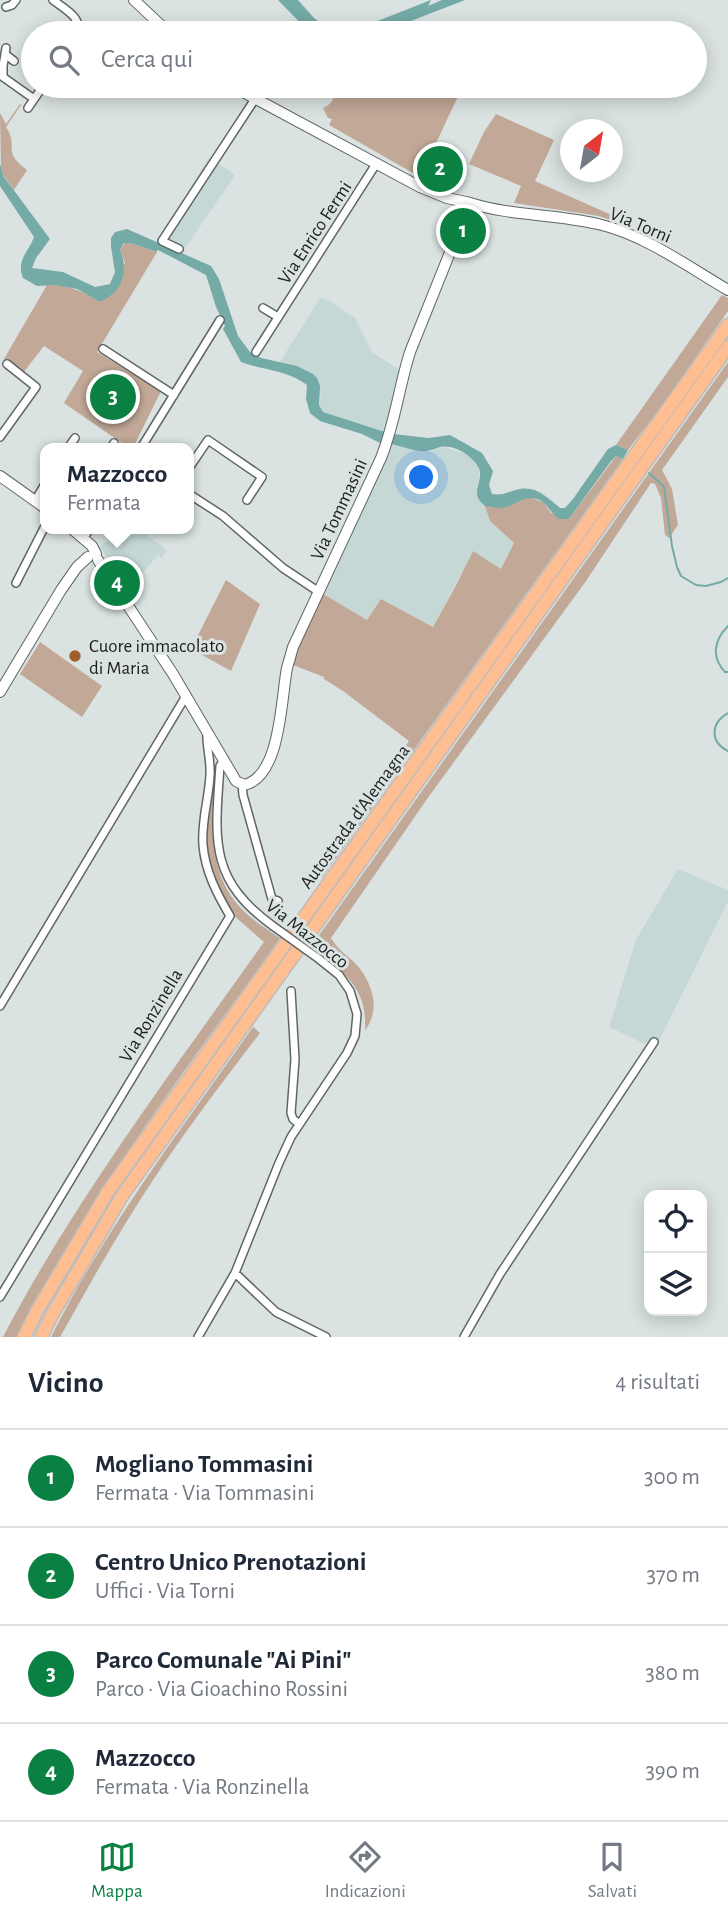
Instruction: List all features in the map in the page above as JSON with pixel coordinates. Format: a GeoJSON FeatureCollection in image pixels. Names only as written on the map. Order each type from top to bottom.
{"type":"FeatureCollection","features":[{"type":"Feature","properties":{"kind":"highway","name":"Autostrada d'Alemagna"},"geometry":{"type":"LineString","coordinates":[[24,1337],[109,1190],[728,324]]}},
{"type":"Feature","properties":{"kind":"highway","name":"Autostrada d'Alemagna"},"geometry":{"type":"LineString","coordinates":[[41,1337],[122,1196],[728,346]]}},
{"type":"Feature","properties":{"kind":"street"},"geometry":{"type":"LineString","coordinates":[[6,8],[16,0]]}},
{"type":"Feature","properties":{"kind":"street"},"geometry":{"type":"LineString","coordinates":[[53,0],[78,21]]}},
{"type":"Feature","properties":{"kind":"street"},"geometry":{"type":"LineString","coordinates":[[134,0],[143,4],[158,21]]}},
{"type":"Feature","properties":{"kind":"street"},"geometry":{"type":"LineString","coordinates":[[15,61],[6,51],[3,77],[21,90]]}},
{"type":"Feature","properties":{"kind":"street"},"geometry":{"type":"LineString","coordinates":[[28,108],[34,99]]}},
{"type":"Feature","properties":{"kind":"street"},"geometry":{"type":"LineString","coordinates":[[179,249],[162,241],[255,99]]}},
{"type":"Feature","properties":{"kind":"street","name":"Via Torni"},"geometry":{"type":"LineString","coordinates":[[255,99],[466,208],[585,222],[621,231],[646,242],[728,290]]}},
{"type":"Feature","properties":{"kind":"street","name":"Via Enrico Fermi"},"geometry":{"type":"LineString","coordinates":[[256,352],[376,163]]}},
{"type":"Feature","properties":{"kind":"street","name":"Via Tommasini"},"geometry":{"type":"LineString","coordinates":[[239,782],[248,785],[254,782],[268,763],[277,737],[287,668],[293,647],[388,441],[410,352],[460,230],[466,208]]}},
{"type":"Feature","properties":{"kind":"street"},"geometry":{"type":"LineString","coordinates":[[621,231],[625,220]]}},
{"type":"Feature","properties":{"kind":"street"},"geometry":{"type":"LineString","coordinates":[[263,308],[278,317]]}},
{"type":"Feature","properties":{"kind":"street"},"geometry":{"type":"LineString","coordinates":[[144,443],[220,320]]}},
{"type":"Feature","properties":{"kind":"street"},"geometry":{"type":"LineString","coordinates":[[103,349],[174,395]]}},
{"type":"Feature","properties":{"kind":"street"},"geometry":{"type":"LineString","coordinates":[[0,437],[36,387],[7,364]]}},
{"type":"Feature","properties":{"kind":"street"},"geometry":{"type":"LineString","coordinates":[[72,443],[75,438]]}},
{"type":"Feature","properties":{"kind":"street"},"geometry":{"type":"LineString","coordinates":[[194,461],[208,440],[261,477],[247,500]]}},
{"type":"Feature","properties":{"kind":"street"},"geometry":{"type":"LineString","coordinates":[[0,476],[40,504]]}},
{"type":"Feature","properties":{"kind":"street"},"geometry":{"type":"LineString","coordinates":[[35,501],[40,492]]}},
{"type":"Feature","properties":{"kind":"street"},"geometry":{"type":"LineString","coordinates":[[194,497],[223,516],[283,568],[319,592]]}},
{"type":"Feature","properties":{"kind":"street"},"geometry":{"type":"LineString","coordinates":[[16,583],[41,534]]}},
{"type":"Feature","properties":{"kind":"street"},"geometry":{"type":"LineString","coordinates":[[0,692],[5,676],[87,550]]}},
{"type":"Feature","properties":{"kind":"street","name":"Via Ronzinella"},"geometry":{"type":"LineString","coordinates":[[87,550],[107,575],[173,674],[239,782],[272,899],[278,901]]}},
{"type":"Feature","properties":{"kind":"street"},"geometry":{"type":"LineString","coordinates":[[0,1006],[186,696]]}},
{"type":"Feature","properties":{"kind":"street","name":"Via Ronzinella"},"geometry":{"type":"LineString","coordinates":[[0,1297],[230,916],[207,868],[203,844],[210,777],[207,731]]}},
{"type":"Feature","properties":{"kind":"street","name":"Via Mazzocco"},"geometry":{"type":"LineString","coordinates":[[198,1337],[235,1273],[283,1154],[299,1124],[347,1053],[357,1027],[355,1005],[348,986],[340,975],[252,911],[228,879],[220,860],[217,827],[220,766],[224,760]]}},
{"type":"Feature","properties":{"kind":"street"},"geometry":{"type":"LineString","coordinates":[[291,991],[295,1059],[291,1113],[299,1124]]}},
{"type":"Feature","properties":{"kind":"street"},"geometry":{"type":"LineString","coordinates":[[464,1337],[500,1274],[654,1042]]}},
{"type":"Feature","properties":{"kind":"street"},"geometry":{"type":"LineString","coordinates":[[235,1273],[276,1312],[326,1337]]}},
{"type":"Feature","properties":{"kind":"shaded area"},"geometry":{"type":"Polygon","coordinates":[[[333,98],[457,98],[420,177],[329,125],[332,119],[328,118],[323,108],[333,98]]]}},
{"type":"Feature","properties":{"kind":"shaded area"},"geometry":{"type":"Polygon","coordinates":[[[20,104],[6,127],[10,134],[14,158],[27,170],[14,190],[1,168],[0,113],[6,124],[20,104]]]}},
{"type":"Feature","properties":{"kind":"shaded area"},"geometry":{"type":"Polygon","coordinates":[[[496,114],[554,140],[535,181],[616,217],[616,222],[599,216],[514,203],[521,186],[469,164],[496,114]]]}},
{"type":"Feature","properties":{"kind":"shaded area"},"geometry":{"type":"Polygon","coordinates":[[[209,157],[235,175],[182,253],[157,242],[209,157]]]}},
{"type":"Feature","properties":{"kind":"shaded area"},"geometry":{"type":"Polygon","coordinates":[[[125,243],[157,252],[97,352],[161,391],[135,443],[122,443],[64,403],[83,371],[44,346],[23,373],[4,359],[47,285],[69,287],[101,302],[125,263],[120,249],[125,243]]]}},
{"type":"Feature","properties":{"kind":"shaded area"},"geometry":{"type":"Polygon","coordinates":[[[722,295],[728,298],[728,311],[661,407],[628,450],[616,445],[722,295]]]}},
{"type":"Feature","properties":{"kind":"shaded area"},"geometry":{"type":"Polygon","coordinates":[[[320,298],[328,300],[355,318],[372,352],[401,371],[385,432],[323,412],[319,405],[321,396],[280,362],[320,298]]]}},
{"type":"Feature","properties":{"kind":"shaded area"},"geometry":{"type":"Polygon","coordinates":[[[728,362],[728,377],[662,470],[672,489],[678,525],[669,538],[665,535],[661,498],[655,484],[651,483],[586,581],[427,799],[331,938],[359,968],[370,988],[374,1002],[371,1020],[365,1031],[365,1016],[358,991],[333,964],[310,948],[728,362]]]}},
{"type":"Feature","properties":{"kind":"shaded area"},"geometry":{"type":"Polygon","coordinates":[[[391,444],[420,451],[443,447],[467,454],[480,471],[477,487],[490,521],[514,543],[501,569],[473,551],[433,627],[382,600],[367,620],[320,592],[391,444]]]}},
{"type":"Feature","properties":{"kind":"shaded area"},"geometry":{"type":"Polygon","coordinates":[[[616,456],[623,459],[322,878],[315,873],[409,741],[324,677],[293,665],[320,592],[367,620],[381,599],[433,627],[473,551],[501,569],[514,543],[490,521],[485,506],[506,507],[525,498],[533,498],[544,503],[551,513],[569,519],[616,456]]]}},
{"type":"Feature","properties":{"kind":"shaded area"},"geometry":{"type":"Polygon","coordinates":[[[116,534],[145,534],[167,550],[161,558],[158,555],[133,584],[99,547],[116,534]]]}},
{"type":"Feature","properties":{"kind":"shaded area"},"geometry":{"type":"Polygon","coordinates":[[[226,580],[260,604],[231,671],[191,649],[226,580]]]}},
{"type":"Feature","properties":{"kind":"shaded area"},"geometry":{"type":"Polygon","coordinates":[[[40,642],[102,686],[82,717],[20,674],[40,642]]]}},
{"type":"Feature","properties":{"kind":"shaded area"},"geometry":{"type":"Polygon","coordinates":[[[214,789],[214,850],[228,892],[242,909],[280,938],[107,1183],[45,1284],[17,1337],[3,1337],[31,1285],[94,1185],[264,942],[232,914],[213,886],[204,848],[205,808],[214,789]]]}},
{"type":"Feature","properties":{"kind":"shaded area"},"geometry":{"type":"Polygon","coordinates":[[[678,869],[728,890],[728,901],[655,1049],[609,1027],[636,940],[678,869]]]}},
{"type":"Feature","properties":{"kind":"shaded area"},"geometry":{"type":"Polygon","coordinates":[[[253,1027],[260,1033],[153,1180],[60,1337],[51,1337],[120,1217],[253,1027]]]}},
{"type":"Feature","properties":{"kind":"water"},"geometry":{"type":"Polygon","coordinates":[[[278,0],[298,0],[318,21],[298,21],[278,0]]]}},
{"type":"Feature","properties":{"kind":"water"},"geometry":{"type":"Polygon","coordinates":[[[431,0],[428,6],[442,0],[465,0],[411,21],[378,21],[431,0]]]}},
{"type":"Feature","properties":{"kind":"water"},"geometry":{"type":"Polygon","coordinates":[[[0,164],[4,177],[50,239],[32,268],[63,272],[95,287],[110,284],[115,272],[111,238],[115,232],[127,229],[211,266],[219,279],[238,336],[250,352],[261,358],[297,366],[313,374],[320,386],[319,405],[323,412],[385,432],[382,444],[362,434],[320,421],[310,413],[306,399],[307,385],[300,380],[241,362],[223,329],[225,326],[206,275],[160,251],[124,243],[120,249],[124,265],[122,280],[108,298],[100,302],[77,289],[55,285],[37,286],[23,278],[22,261],[34,237],[0,186],[0,164]]]}},
{"type":"Feature","properties":{"kind":"water"},"geometry":{"type":"Polygon","coordinates":[[[393,434],[429,438],[450,435],[482,453],[493,471],[489,485],[492,494],[532,489],[560,508],[565,508],[573,499],[608,449],[616,445],[628,450],[623,459],[616,456],[611,461],[569,519],[559,519],[544,503],[534,498],[504,508],[485,506],[477,494],[480,471],[469,456],[446,447],[419,451],[391,444],[393,434]]]}},
{"type":"Feature","properties":{"kind":"waterway"},"geometry":{"type":"LineString","coordinates":[[649,473],[664,487],[672,546],[681,576],[696,585],[706,586],[728,578]]}},
{"type":"Feature","properties":{"kind":"waterway"},"geometry":{"type":"LineString","coordinates":[[728,626],[716,649],[721,666],[728,672]]}},
{"type":"Feature","properties":{"kind":"waterway"},"geometry":{"type":"LineString","coordinates":[[728,713],[718,722],[714,732],[718,743],[728,751]]}},
{"type":"Feature","properties":{"kind":"place","name":"Centro Unico Prenotazioni"},"geometry":{"type":"Point","coordinates":[440,169]}},
{"type":"Feature","properties":{"kind":"place","name":"Mogliano Tommasini"},"geometry":{"type":"Point","coordinates":[463,231]}},
{"type":"Feature","properties":{"kind":"place","name":"Parco Comunale \"Ai Pini\""},"geometry":{"type":"Point","coordinates":[113,397]}},
{"type":"Feature","properties":{"kind":"place","name":"Mazzocco"},"geometry":{"type":"Point","coordinates":[117,583]}},
{"type":"Feature","properties":{"kind":"place","name":"Cuore immacolato di Maria"},"geometry":{"type":"Point","coordinates":[75,656]}}]}
